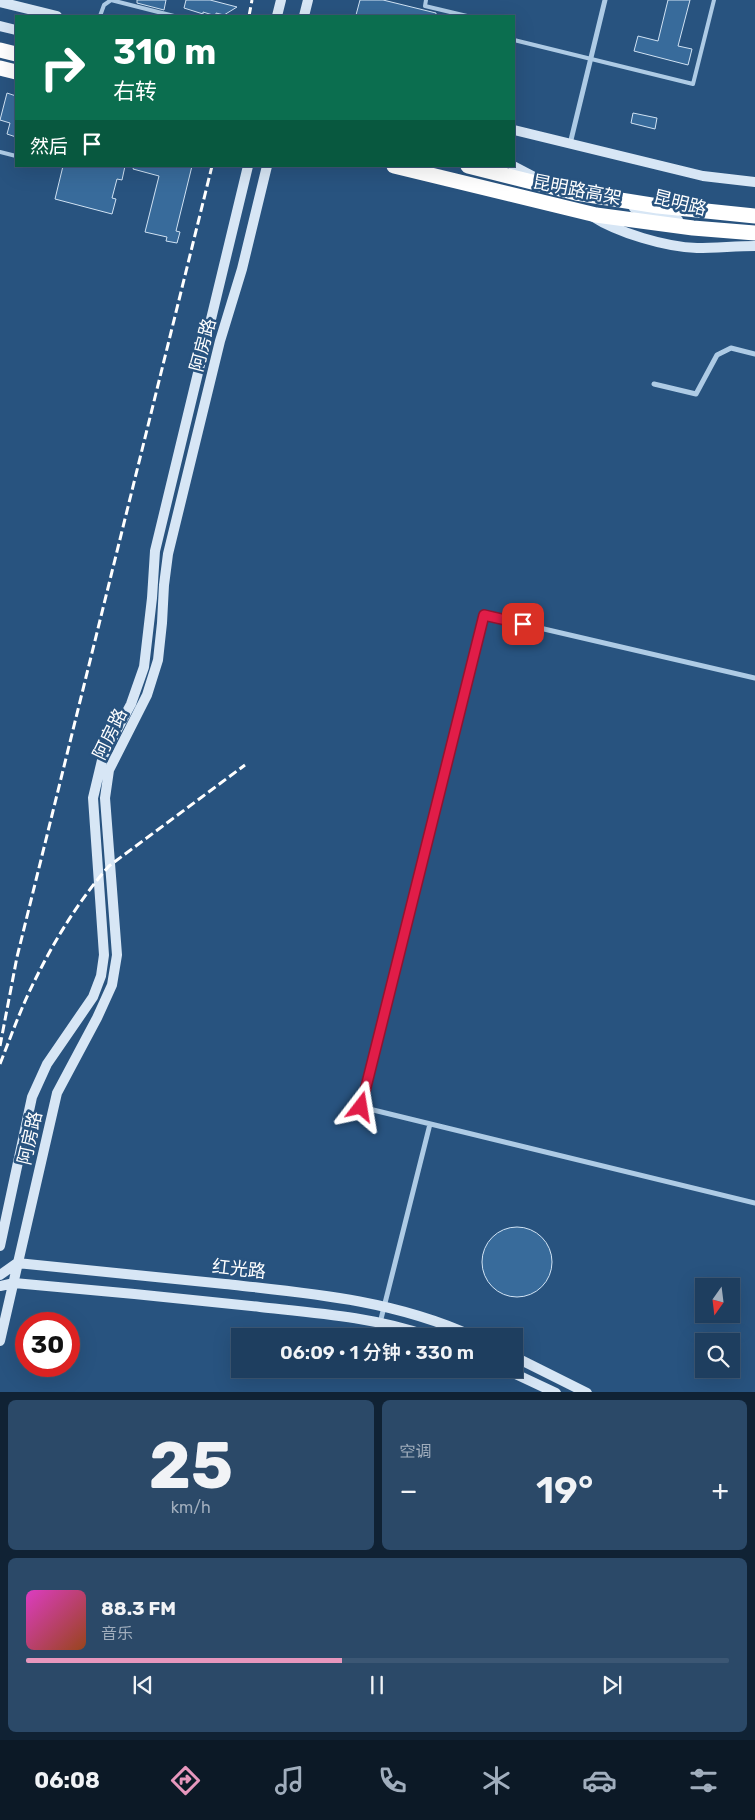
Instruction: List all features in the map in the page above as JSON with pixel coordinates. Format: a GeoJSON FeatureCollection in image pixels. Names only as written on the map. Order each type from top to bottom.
{"type":"FeatureCollection","features":[{"type":"Feature","properties":{"kind":"highway"},"geometry":{"type":"LineString","coordinates":[[0,50],[15,54]]}},
{"type":"Feature","properties":{"kind":"highway"},"geometry":{"type":"LineString","coordinates":[[0,68],[15,72]]}},
{"type":"Feature","properties":{"kind":"highway","name":"昆明路高架"},"geometry":{"type":"LineString","coordinates":[[398,167],[596,215],[693,228],[755,233]]}},
{"type":"Feature","properties":{"kind":"highway","name":"昆明路高架"},"geometry":{"type":"LineString","coordinates":[[472,167],[576,193],[658,206],[755,216]]}},
{"type":"Feature","properties":{"kind":"main road"},"geometry":{"type":"LineString","coordinates":[[277,15],[281,0]]}},
{"type":"Feature","properties":{"kind":"main road"},"geometry":{"type":"LineString","coordinates":[[304,15],[308,0]]}},
{"type":"Feature","properties":{"kind":"main road"},"geometry":{"type":"LineString","coordinates":[[0,2],[53,15]]}},
{"type":"Feature","properties":{"kind":"main road"},"geometry":{"type":"LineString","coordinates":[[0,26],[15,30]]}},
{"type":"Feature","properties":{"kind":"main road","name":"昆明路"},"geometry":{"type":"LineString","coordinates":[[515,130],[703,176],[755,182]]}},
{"type":"Feature","properties":{"kind":"main road","name":"阿房路"},"geometry":{"type":"LineString","coordinates":[[0,1246],[32,1097],[47,1064],[93,997],[101,976],[104,955],[93,798],[103,756],[131,704],[144,667],[155,551],[248,167]]}},
{"type":"Feature","properties":{"kind":"main road","name":"阿房路"},"geometry":{"type":"LineString","coordinates":[[0,1341],[57,1093],[97,1018],[112,985],[117,955],[105,798],[109,770],[147,695],[158,660],[168,554],[220,341],[242,269],[267,167]]}},
{"type":"Feature","properties":{"kind":"main road","name":"昆明路"},"geometry":{"type":"LineString","coordinates":[[515,167],[540,180],[640,210],[755,239]]}},
{"type":"Feature","properties":{"kind":"main road"},"geometry":{"type":"LineString","coordinates":[[540,180],[607,226],[648,240],[696,248],[755,246]]}},
{"type":"Feature","properties":{"kind":"main road"},"geometry":{"type":"LineString","coordinates":[[0,1275],[17,1263]]}},
{"type":"Feature","properties":{"kind":"main road","name":"红光路"},"geometry":{"type":"LineString","coordinates":[[17,1263],[276,1289],[384,1306],[422,1316],[452,1328]]}},
{"type":"Feature","properties":{"kind":"main road","name":"红光路"},"geometry":{"type":"LineString","coordinates":[[0,1286],[14,1282],[297,1311],[380,1323],[398,1328]]}},
{"type":"Feature","properties":{"kind":"main road"},"geometry":{"type":"LineString","coordinates":[[523,1361],[587,1392]]}},
{"type":"Feature","properties":{"kind":"main road"},"geometry":{"type":"LineString","coordinates":[[523,1377],[556,1392]]}},
{"type":"Feature","properties":{"kind":"street"},"geometry":{"type":"LineString","coordinates":[[570,144],[605,0]]}},
{"type":"Feature","properties":{"kind":"street"},"geometry":{"type":"LineString","coordinates":[[654,384],[696,394],[717,355],[731,348],[755,354]]}},
{"type":"Feature","properties":{"kind":"street"},"geometry":{"type":"LineString","coordinates":[[755,678],[484,615],[361,1107],[755,1204]]}},
{"type":"Feature","properties":{"kind":"street"},"geometry":{"type":"LineString","coordinates":[[380,1323],[430,1124]]}},
{"type":"Feature","properties":{"kind":"lane"},"geometry":{"type":"LineString","coordinates":[[100,15],[104,5],[111,0],[170,15]]}},
{"type":"Feature","properties":{"kind":"lane"},"geometry":{"type":"LineString","coordinates":[[426,0],[425,6],[463,15]]}},
{"type":"Feature","properties":{"kind":"lane"},"geometry":{"type":"LineString","coordinates":[[515,40],[693,84],[714,0]]}},
{"type":"Feature","properties":{"kind":"lane"},"geometry":{"type":"LineString","coordinates":[[0,152],[15,156]]}},
{"type":"Feature","properties":{"kind":"building"},"geometry":{"type":"Polygon","coordinates":[[[137,0],[166,0],[164,10],[137,3],[137,0]]]}},
{"type":"Feature","properties":{"kind":"building"},"geometry":{"type":"Polygon","coordinates":[[[186,0],[210,0],[237,7],[224,15],[216,13],[216,15],[213,15],[203,12],[203,14],[184,8],[186,0]]]}},
{"type":"Feature","properties":{"kind":"building"},"geometry":{"type":"Polygon","coordinates":[[[360,0],[383,0],[436,13],[436,15],[356,15],[360,0]]]}},
{"type":"Feature","properties":{"kind":"building"},"geometry":{"type":"Polygon","coordinates":[[[668,0],[690,0],[678,46],[692,49],[688,65],[634,51],[638,36],[658,41],[668,0]]]}},
{"type":"Feature","properties":{"kind":"building"},"geometry":{"type":"Polygon","coordinates":[[[7,93],[15,96],[15,137],[7,134],[10,123],[0,120],[7,93]]]}},
{"type":"Feature","properties":{"kind":"building"},"geometry":{"type":"Polygon","coordinates":[[[633,113],[657,118],[655,129],[631,123],[633,113]]]}},
{"type":"Feature","properties":{"kind":"building"},"geometry":{"type":"Polygon","coordinates":[[[63,167],[125,167],[122,180],[117,179],[112,198],[116,199],[112,214],[55,199],[63,167]]]}},
{"type":"Feature","properties":{"kind":"building"},"geometry":{"type":"Polygon","coordinates":[[[134,167],[192,167],[176,231],[180,232],[177,243],[166,241],[167,237],[145,232],[159,176],[133,169],[134,167]]]}},
{"type":"Feature","properties":{"kind":"building"},"geometry":{"type":"Polygon","coordinates":[[[524,1227],[537,1233],[546,1242],[550,1248],[552,1262],[550,1276],[542,1287],[531,1295],[510,1297],[503,1295],[492,1287],[484,1276],[482,1255],[484,1248],[492,1237],[503,1229],[524,1227]]]}},
{"type":"Feature","properties":{"kind":"railway"},"geometry":{"type":"LineString","coordinates":[[249,15],[252,0]]}},
{"type":"Feature","properties":{"kind":"railway"},"geometry":{"type":"LineString","coordinates":[[0,1046],[17,957],[212,167]]}},
{"type":"Feature","properties":{"kind":"railway"},"geometry":{"type":"LineString","coordinates":[[0,1064],[25,1002],[42,967],[68,921],[98,879],[109,866],[245,765]]}},
{"type":"Feature","properties":{"kind":"route"},"geometry":{"type":"LineString","coordinates":[[361,1107],[484,615],[523,624]]}}]}
